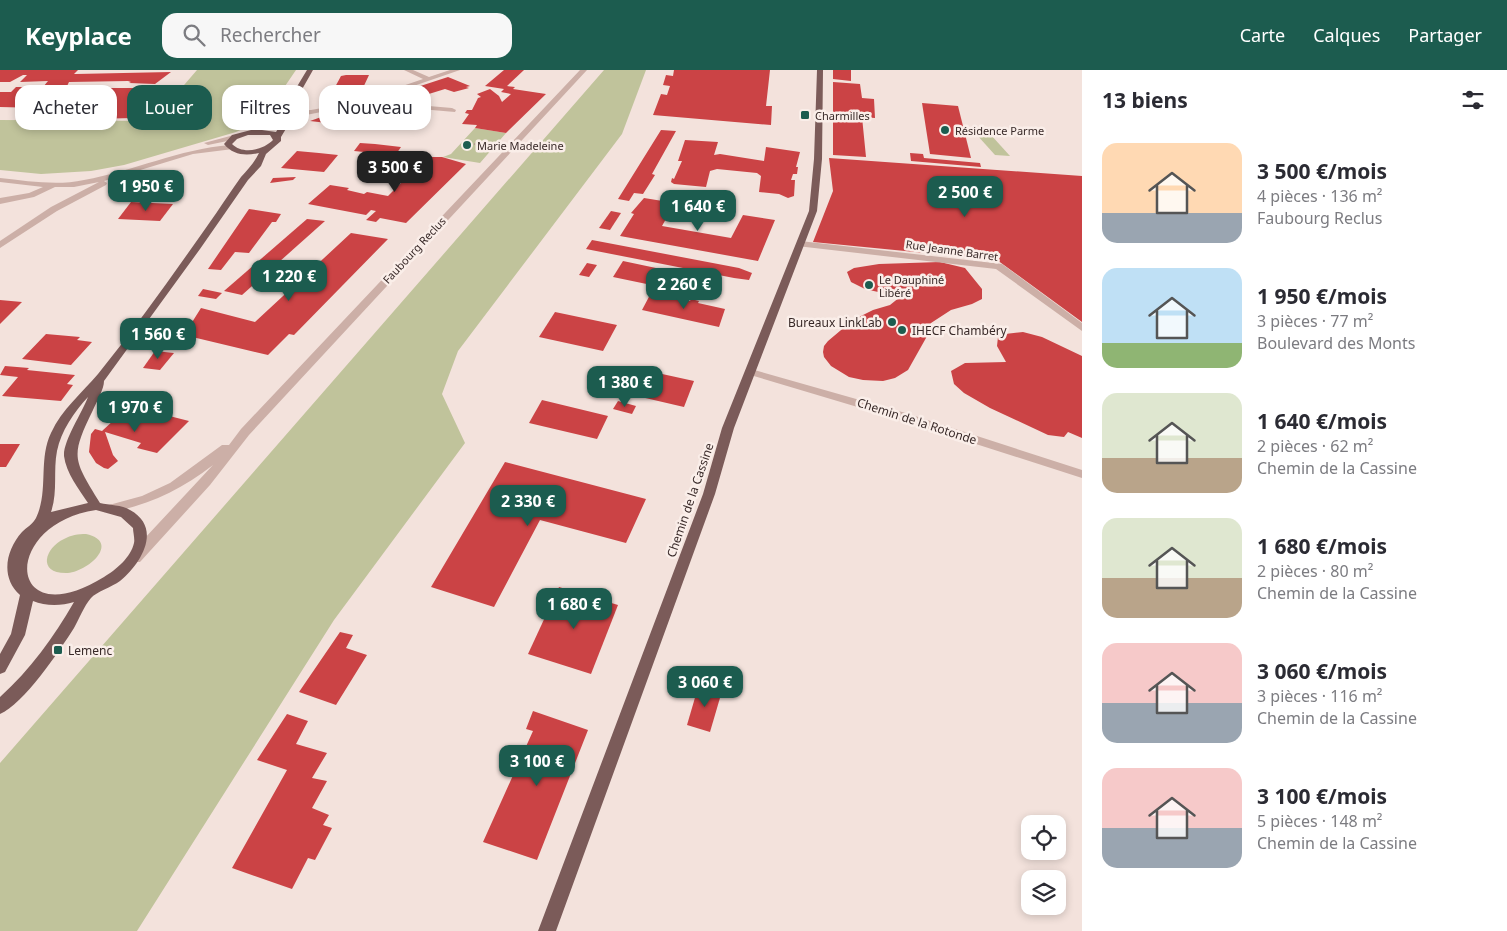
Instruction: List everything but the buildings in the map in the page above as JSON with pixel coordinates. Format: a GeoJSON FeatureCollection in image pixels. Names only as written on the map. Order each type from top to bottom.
{"type":"FeatureCollection","features":[{"type":"Feature","properties":{"kind":"main road"},"geometry":{"type":"LineString","coordinates":[[301,85],[310,70]]}},
{"type":"Feature","properties":{"kind":"main road","name":"Chemin de la Cassine"},"geometry":{"type":"LineString","coordinates":[[547,931],[709,494],[728,428],[814,211],[818,188],[817,111],[820,70]]}},
{"type":"Feature","properties":{"kind":"main road"},"geometry":{"type":"LineString","coordinates":[[245,158],[228,144],[234,137],[256,130]]}},
{"type":"Feature","properties":{"kind":"main road"},"geometry":{"type":"LineString","coordinates":[[245,158],[274,145],[277,141],[276,137],[281,130]]}},
{"type":"Feature","properties":{"kind":"main road"},"geometry":{"type":"LineString","coordinates":[[252,132],[272,134],[276,137]]}},
{"type":"Feature","properties":{"kind":"main road"},"geometry":{"type":"LineString","coordinates":[[40,523],[48,503],[51,451],[57,433],[76,402],[101,377],[198,247],[245,178],[258,164],[267,148]]}},
{"type":"Feature","properties":{"kind":"main road"},"geometry":{"type":"LineString","coordinates":[[245,158],[245,178]]}},
{"type":"Feature","properties":{"kind":"main road"},"geometry":{"type":"LineString","coordinates":[[96,506],[75,472],[70,455],[76,431],[91,403],[101,377]]}},
{"type":"Feature","properties":{"kind":"main road"},"geometry":{"type":"LineString","coordinates":[[96,506],[113,508],[130,514],[139,526],[141,542],[135,558],[115,579],[86,594],[65,599],[44,600],[27,596],[13,585],[8,570],[12,554],[23,538],[40,523],[58,514],[77,508],[96,506]]}},
{"type":"Feature","properties":{"kind":"main road"},"geometry":{"type":"LineString","coordinates":[[0,707],[37,669],[62,636],[86,594]]}},
{"type":"Feature","properties":{"kind":"main road"},"geometry":{"type":"LineString","coordinates":[[0,668],[18,635],[27,596]]}},
{"type":"Feature","properties":{"kind":"street"},"geometry":{"type":"LineString","coordinates":[[407,70],[428,79]]}},
{"type":"Feature","properties":{"kind":"street"},"geometry":{"type":"LineString","coordinates":[[409,85],[457,70]]}},
{"type":"Feature","properties":{"kind":"street","name":"Faubourg Reclus"},"geometry":{"type":"LineString","coordinates":[[135,558],[206,482],[245,432],[584,70]]}},
{"type":"Feature","properties":{"kind":"street"},"geometry":{"type":"LineString","coordinates":[[431,108],[452,110]]}},
{"type":"Feature","properties":{"kind":"street"},"geometry":{"type":"LineString","coordinates":[[0,180],[52,186],[84,183],[174,156],[191,148],[234,137]]}},
{"type":"Feature","properties":{"kind":"street"},"geometry":{"type":"LineString","coordinates":[[174,156],[230,147]]}},
{"type":"Feature","properties":{"kind":"street"},"geometry":{"type":"LineString","coordinates":[[0,245],[54,208],[124,172]]}},
{"type":"Feature","properties":{"kind":"street"},"geometry":{"type":"LineString","coordinates":[[0,201],[31,195],[52,186]]}},
{"type":"Feature","properties":{"kind":"street","name":"Rue Jeanne Barret"},"geometry":{"type":"LineString","coordinates":[[800,244],[999,266],[1082,328]]}},
{"type":"Feature","properties":{"kind":"street","name":"Chemin de la Rotonde"},"geometry":{"type":"LineString","coordinates":[[751,372],[895,414],[1082,474]]}},
{"type":"Feature","properties":{"kind":"street","name":"Faubourg Reclus"},"geometry":{"type":"LineString","coordinates":[[113,508],[137,503],[161,494],[189,478],[245,432]]}},
{"type":"Feature","properties":{"kind":"green space"},"geometry":{"type":"Polygon","coordinates":[[[197,70],[296,70],[286,85],[222,85],[222,130],[240,130],[236,132],[124,165],[91,171],[41,174],[0,170],[0,120],[15,120],[15,130],[117,130],[117,121],[127,121],[127,130],[212,130],[212,85],[184,85],[197,70]]]}},
{"type":"Feature","properties":{"kind":"green space"},"geometry":{"type":"Polygon","coordinates":[[[604,70],[646,70],[622,134],[458,351],[442,394],[465,443],[334,620],[137,931],[0,931],[0,763],[604,70]]]}},
{"type":"Feature","properties":{"kind":"green space"},"geometry":{"type":"Polygon","coordinates":[[[475,128],[506,133],[480,163],[443,157],[451,154],[475,128]]]}},
{"type":"Feature","properties":{"kind":"green space"},"geometry":{"type":"Polygon","coordinates":[[[977,135],[991,135],[1010,156],[995,155],[977,135]]]}},
{"type":"Feature","properties":{"kind":"green space"},"geometry":{"type":"Polygon","coordinates":[[[86,534],[96,538],[101,543],[101,550],[91,563],[74,572],[57,572],[51,569],[47,559],[52,548],[57,543],[69,537],[86,534]]]}},
{"type":"Feature","properties":{"kind":"place","name":"Charmilles"},"geometry":{"type":"Point","coordinates":[805,115]}},
{"type":"Feature","properties":{"kind":"place","name":"Résidence Parme"},"geometry":{"type":"Point","coordinates":[945,130]}},
{"type":"Feature","properties":{"kind":"place","name":"Marie Madeleine"},"geometry":{"type":"Point","coordinates":[467,145]}},
{"type":"Feature","properties":{"kind":"place","name":"Le Dauphiné Libéré"},"geometry":{"type":"Point","coordinates":[869,285]}},
{"type":"Feature","properties":{"kind":"place","name":"Bureaux LinkLab"},"geometry":{"type":"Point","coordinates":[892,322]}},
{"type":"Feature","properties":{"kind":"place","name":"IHECF Chambéry"},"geometry":{"type":"Point","coordinates":[902,330]}},
{"type":"Feature","properties":{"kind":"place","name":"Lemenc"},"geometry":{"type":"Point","coordinates":[58,650]}}]}
